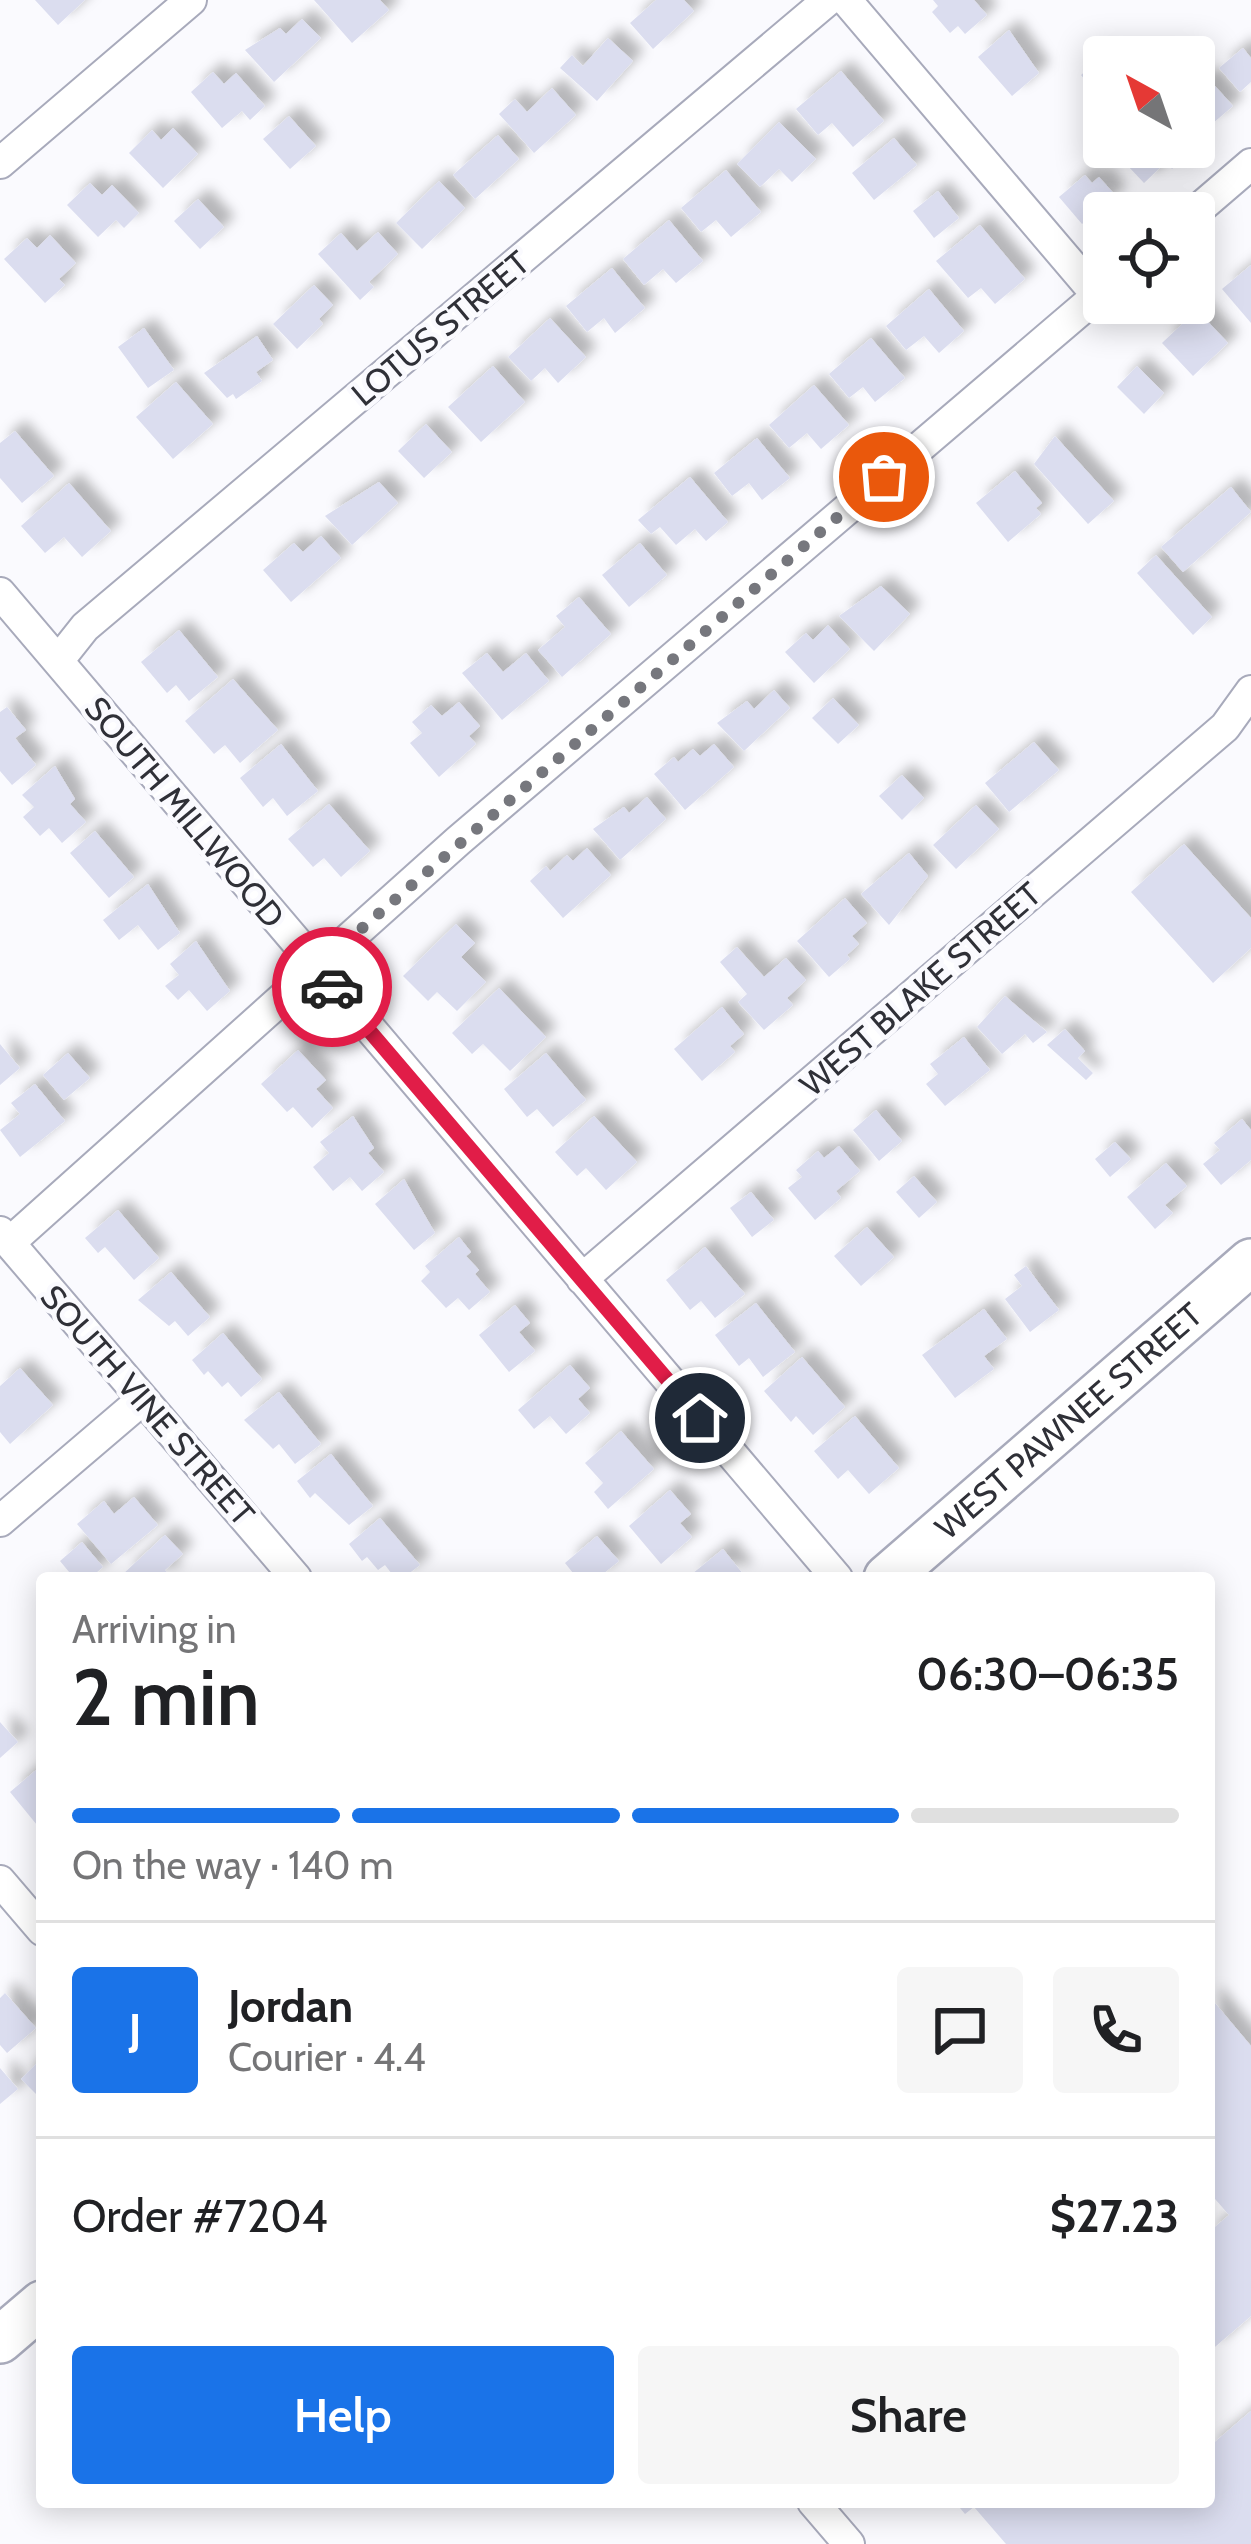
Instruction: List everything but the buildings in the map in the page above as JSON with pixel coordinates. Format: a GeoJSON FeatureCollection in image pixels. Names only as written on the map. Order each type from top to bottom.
{"type":"FeatureCollection","features":[{"type":"Feature","properties":{"kind":"main road","name":"WEST PAWNEE STREET"},"geometry":{"type":"LineString","coordinates":[[894,1572],[1251,1262]]}},
{"type":"Feature","properties":{"kind":"main road"},"geometry":{"type":"LineString","coordinates":[[0,2340],[36,2309]]}},
{"type":"Feature","properties":{"kind":"street"},"geometry":{"type":"LineString","coordinates":[[0,163],[191,0]]}},
{"type":"Feature","properties":{"kind":"street","name":"LOTUS STREET"},"geometry":{"type":"LineString","coordinates":[[58,661],[85,627],[828,0]]}},
{"type":"Feature","properties":{"kind":"street"},"geometry":{"type":"LineString","coordinates":[[847,0],[1083,272]]}},
{"type":"Feature","properties":{"kind":"street"},"geometry":{"type":"LineString","coordinates":[[1215,195],[1251,164]]}},
{"type":"Feature","properties":{"kind":"street"},"geometry":{"type":"LineString","coordinates":[[4,1238],[1083,308]]}},
{"type":"Feature","properties":{"kind":"street","name":"SOUTH MILLWOOD"},"geometry":{"type":"LineString","coordinates":[[0,592],[832,1572]]}},
{"type":"Feature","properties":{"kind":"street","name":"WEST BLAKE STREET"},"geometry":{"type":"LineString","coordinates":[[582,1280],[1226,727],[1251,691]]}},
{"type":"Feature","properties":{"kind":"street","name":"SOUTH VINE STREET"},"geometry":{"type":"LineString","coordinates":[[4,1238],[291,1572]]}},
{"type":"Feature","properties":{"kind":"street"},"geometry":{"type":"LineString","coordinates":[[0,1521],[143,1399]]}},
{"type":"Feature","properties":{"kind":"street"},"geometry":{"type":"LineString","coordinates":[[0,1881],[36,1923]]}},
{"type":"Feature","properties":{"kind":"street"},"geometry":{"type":"LineString","coordinates":[[818,2508],[849,2544]]}},
{"type":"Feature","properties":{"kind":"way so far"},"geometry":{"type":"LineString","coordinates":[[332,987],[316,968],[884,477]]}},
{"type":"Feature","properties":{"kind":"route"},"geometry":{"type":"LineString","coordinates":[[332,987],[700,1418]]}}]}
